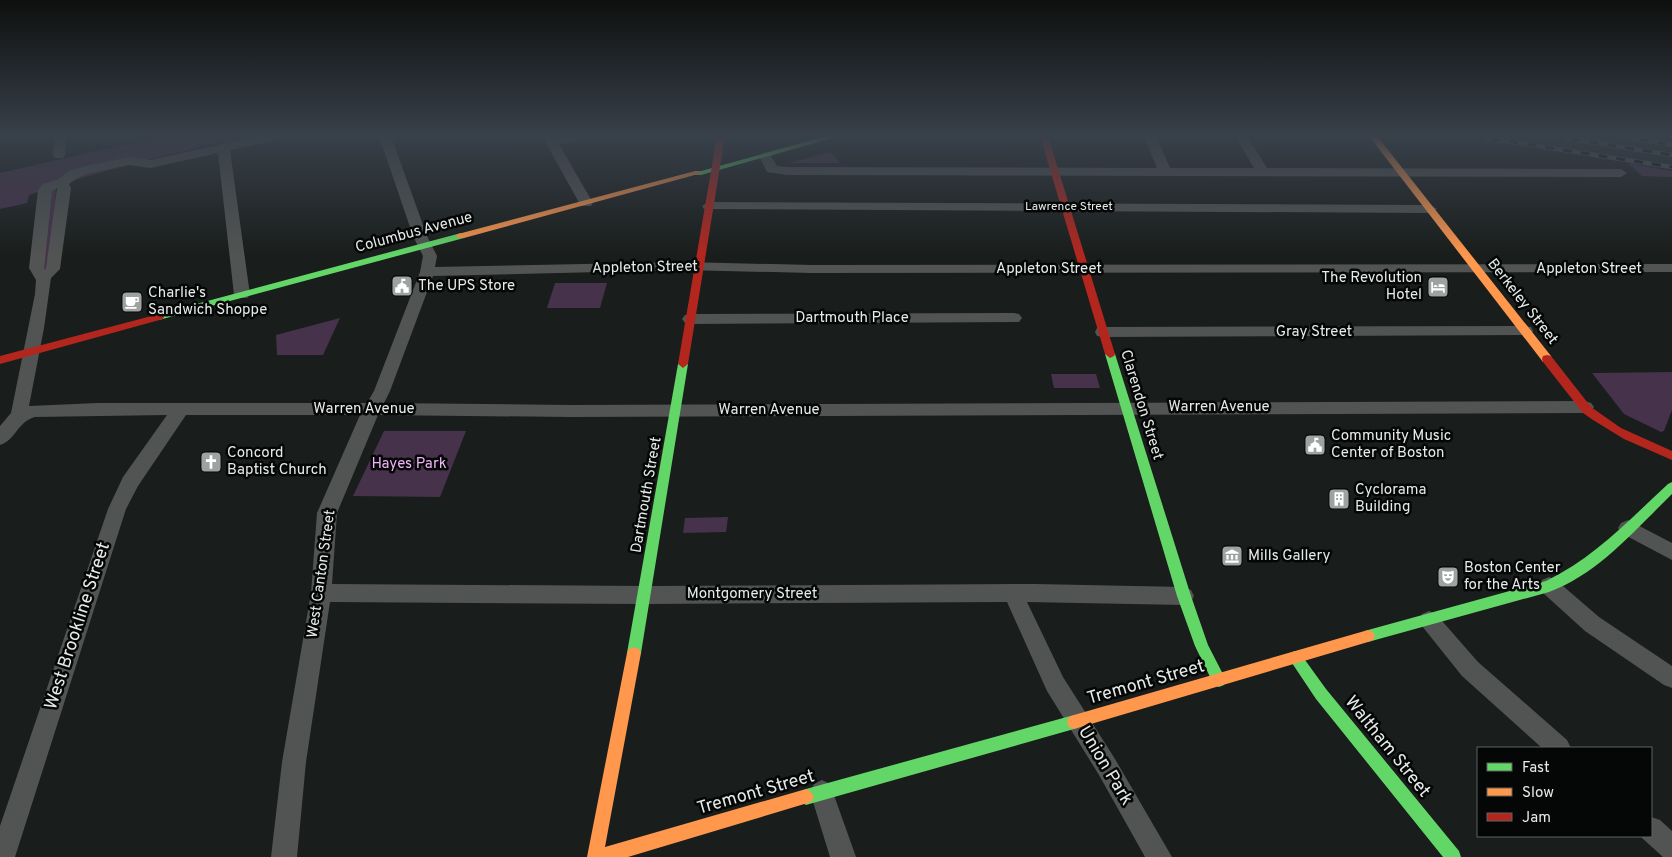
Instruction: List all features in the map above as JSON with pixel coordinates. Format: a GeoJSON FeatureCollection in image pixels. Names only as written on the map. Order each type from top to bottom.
{"type":"FeatureCollection","features":[{"type":"Feature","properties":{"kind":"main road","name":"Columbus Avenue"},"geometry":{"type":"LineString","coordinates":[[0,360],[686,176]]}},
{"type":"Feature","properties":{"kind":"main road","name":"Dartmouth Street"},"geometry":{"type":"LineString","coordinates":[[595,857],[645,595],[715,176]]}},
{"type":"Feature","properties":{"kind":"main road","name":"Clarendon Street"},"geometry":{"type":"LineString","coordinates":[[1056,176],[1184,596],[1202,646],[1219,680]]}},
{"type":"Feature","properties":{"kind":"main road","name":"Berkeley Street"},"geometry":{"type":"LineString","coordinates":[[1404,176],[1585,407],[1598,419],[1640,442],[1672,456]]}},
{"type":"Feature","properties":{"kind":"main road","name":"Tremont Street"},"geometry":{"type":"LineString","coordinates":[[600,857],[1548,586],[1566,579],[1603,552],[1672,487]]}},
{"type":"Feature","properties":{"kind":"main road","name":"Waltham Street"},"geometry":{"type":"LineString","coordinates":[[1295,657],[1322,694],[1453,857]]}},
{"type":"Feature","properties":{"kind":"street"},"geometry":{"type":"LineString","coordinates":[[0,438],[19,415],[27,365],[33,350],[44,276],[53,269],[64,188],[62,183],[73,176]]}},
{"type":"Feature","properties":{"kind":"street"},"geometry":{"type":"LineString","coordinates":[[227,176],[242,295]]}},
{"type":"Feature","properties":{"kind":"street","name":"West Canton Street"},"geometry":{"type":"LineString","coordinates":[[284,857],[294,762],[321,592],[327,513],[349,458],[373,409],[398,349],[427,272],[430,256],[424,246],[399,176]]}},
{"type":"Feature","properties":{"kind":"street"},"geometry":{"type":"LineString","coordinates":[[571,176],[586,203]]}},
{"type":"Feature","properties":{"kind":"street","name":"Lawrence Street"},"geometry":{"type":"LineString","coordinates":[[709,206],[1430,209]]}},
{"type":"Feature","properties":{"kind":"street","name":"Appleton Street"},"geometry":{"type":"LineString","coordinates":[[427,272],[700,267],[802,269],[1672,268]]}},
{"type":"Feature","properties":{"kind":"street","name":"Dartmouth Place"},"geometry":{"type":"LineString","coordinates":[[690,319],[1014,318]]}},
{"type":"Feature","properties":{"kind":"street","name":"Gray Street"},"geometry":{"type":"LineString","coordinates":[[1104,332],[1525,331]]}},
{"type":"Feature","properties":{"kind":"street","name":"Warren Avenue"},"geometry":{"type":"LineString","coordinates":[[0,418],[46,411],[181,409],[676,410],[1585,407]]}},
{"type":"Feature","properties":{"kind":"street","name":"West Brookline Street"},"geometry":{"type":"LineString","coordinates":[[2,857],[116,509],[130,482],[181,409]]}},
{"type":"Feature","properties":{"kind":"street"},"geometry":{"type":"LineString","coordinates":[[1628,528],[1672,552]]}},
{"type":"Feature","properties":{"kind":"street"},"geometry":{"type":"LineString","coordinates":[[1548,586],[1592,624],[1672,678]]}},
{"type":"Feature","properties":{"kind":"street","name":"Montgomery Street"},"geometry":{"type":"LineString","coordinates":[[321,592],[645,595],[1012,593],[1184,596]]}},
{"type":"Feature","properties":{"kind":"street","name":"Union Park"},"geometry":{"type":"LineString","coordinates":[[1012,593],[1055,684],[1158,857]]}},
{"type":"Feature","properties":{"kind":"street"},"geometry":{"type":"LineString","coordinates":[[1429,620],[1470,669],[1558,747]]}},
{"type":"Feature","properties":{"kind":"street"},"geometry":{"type":"LineString","coordinates":[[822,792],[842,857]]}},
{"type":"Feature","properties":{"kind":"street"},"geometry":{"type":"LineString","coordinates":[[1652,830],[1672,848]]}},
{"type":"Feature","properties":{"kind":"green space"},"geometry":{"type":"Polygon","coordinates":[[[0,176],[88,176],[29,195],[27,203],[0,209],[0,176]]]}},
{"type":"Feature","properties":{"kind":"green space"},"geometry":{"type":"Polygon","coordinates":[[[54,187],[56,189],[50,263],[47,271],[42,272],[48,190],[54,187]]]}},
{"type":"Feature","properties":{"kind":"green space"},"geometry":{"type":"Polygon","coordinates":[[[555,283],[607,283],[600,308],[547,308],[555,283]]]}},
{"type":"Feature","properties":{"kind":"green space"},"geometry":{"type":"Polygon","coordinates":[[[340,318],[323,355],[277,355],[276,335],[340,318]]]}},
{"type":"Feature","properties":{"kind":"green space"},"geometry":{"type":"Polygon","coordinates":[[[1672,372],[1672,410],[1664,431],[1661,432],[1624,414],[1592,373],[1672,372]]]}},
{"type":"Feature","properties":{"kind":"green space"},"geometry":{"type":"Polygon","coordinates":[[[1051,374],[1096,374],[1100,388],[1054,388],[1051,374]]]}},
{"type":"Feature","properties":{"kind":"green space","name":"Hayes Park"},"geometry":{"type":"Polygon","coordinates":[[[384,431],[466,431],[440,497],[353,496],[384,431]]]}},
{"type":"Feature","properties":{"kind":"green space"},"geometry":{"type":"Polygon","coordinates":[[[728,517],[726,532],[683,533],[685,518],[728,517]]]}},
{"type":"Feature","properties":{"kind":"traffic: fast"},"geometry":{"type":"LineString","coordinates":[[159,317],[461,236]]}},
{"type":"Feature","properties":{"kind":"traffic: fast"},"geometry":{"type":"LineString","coordinates":[[1110,354],[1184,596],[1202,646],[1219,680]]}},
{"type":"Feature","properties":{"kind":"traffic: fast"},"geometry":{"type":"LineString","coordinates":[[634,653],[683,364]]}},
{"type":"Feature","properties":{"kind":"traffic: fast"},"geometry":{"type":"LineString","coordinates":[[1368,636],[1549,586],[1567,577],[1599,555],[1672,487]]}},
{"type":"Feature","properties":{"kind":"traffic: fast"},"geometry":{"type":"LineString","coordinates":[[1295,657],[1321,694],[1453,857]]}},
{"type":"Feature","properties":{"kind":"traffic: fast"},"geometry":{"type":"LineString","coordinates":[[806,797],[1074,722]]}},
{"type":"Feature","properties":{"kind":"traffic: slow"},"geometry":{"type":"LineString","coordinates":[[461,236],[687,176]]}},
{"type":"Feature","properties":{"kind":"traffic: slow"},"geometry":{"type":"LineString","coordinates":[[1404,176],[1547,359]]}},
{"type":"Feature","properties":{"kind":"traffic: slow"},"geometry":{"type":"LineString","coordinates":[[1074,722],[1368,636]]}},
{"type":"Feature","properties":{"kind":"traffic: slow"},"geometry":{"type":"LineString","coordinates":[[595,857],[634,653]]}},
{"type":"Feature","properties":{"kind":"traffic: slow"},"geometry":{"type":"LineString","coordinates":[[600,857],[806,797]]}},
{"type":"Feature","properties":{"kind":"traffic: jam"},"geometry":{"type":"LineString","coordinates":[[683,364],[714,176]]}},
{"type":"Feature","properties":{"kind":"traffic: jam"},"geometry":{"type":"LineString","coordinates":[[1056,176],[1110,354]]}},
{"type":"Feature","properties":{"kind":"traffic: jam"},"geometry":{"type":"LineString","coordinates":[[0,360],[159,317]]}},
{"type":"Feature","properties":{"kind":"traffic: jam"},"geometry":{"type":"LineString","coordinates":[[1547,359],[1587,410],[1597,418],[1628,436],[1672,456]]}},
{"type":"Feature","properties":{"kind":"place","name":"The UPS Store"},"geometry":{"type":"Point","coordinates":[402,286]}},
{"type":"Feature","properties":{"kind":"place","name":"The Revolution Hotel"},"geometry":{"type":"Point","coordinates":[1438,287]}},
{"type":"Feature","properties":{"kind":"place","name":"Charlie's Sandwich Shoppe"},"geometry":{"type":"Point","coordinates":[132,302]}},
{"type":"Feature","properties":{"kind":"place","name":"Community Music Center of Boston"},"geometry":{"type":"Point","coordinates":[1315,445]}},
{"type":"Feature","properties":{"kind":"place","name":"Concord Baptist Church"},"geometry":{"type":"Point","coordinates":[211,462]}},
{"type":"Feature","properties":{"kind":"place","name":"Cyclorama Building"},"geometry":{"type":"Point","coordinates":[1339,499]}},
{"type":"Feature","properties":{"kind":"place","name":"Mills Gallery"},"geometry":{"type":"Point","coordinates":[1232,556]}},
{"type":"Feature","properties":{"kind":"place","name":"Boston Center for the Arts"},"geometry":{"type":"Point","coordinates":[1448,577]}}]}
